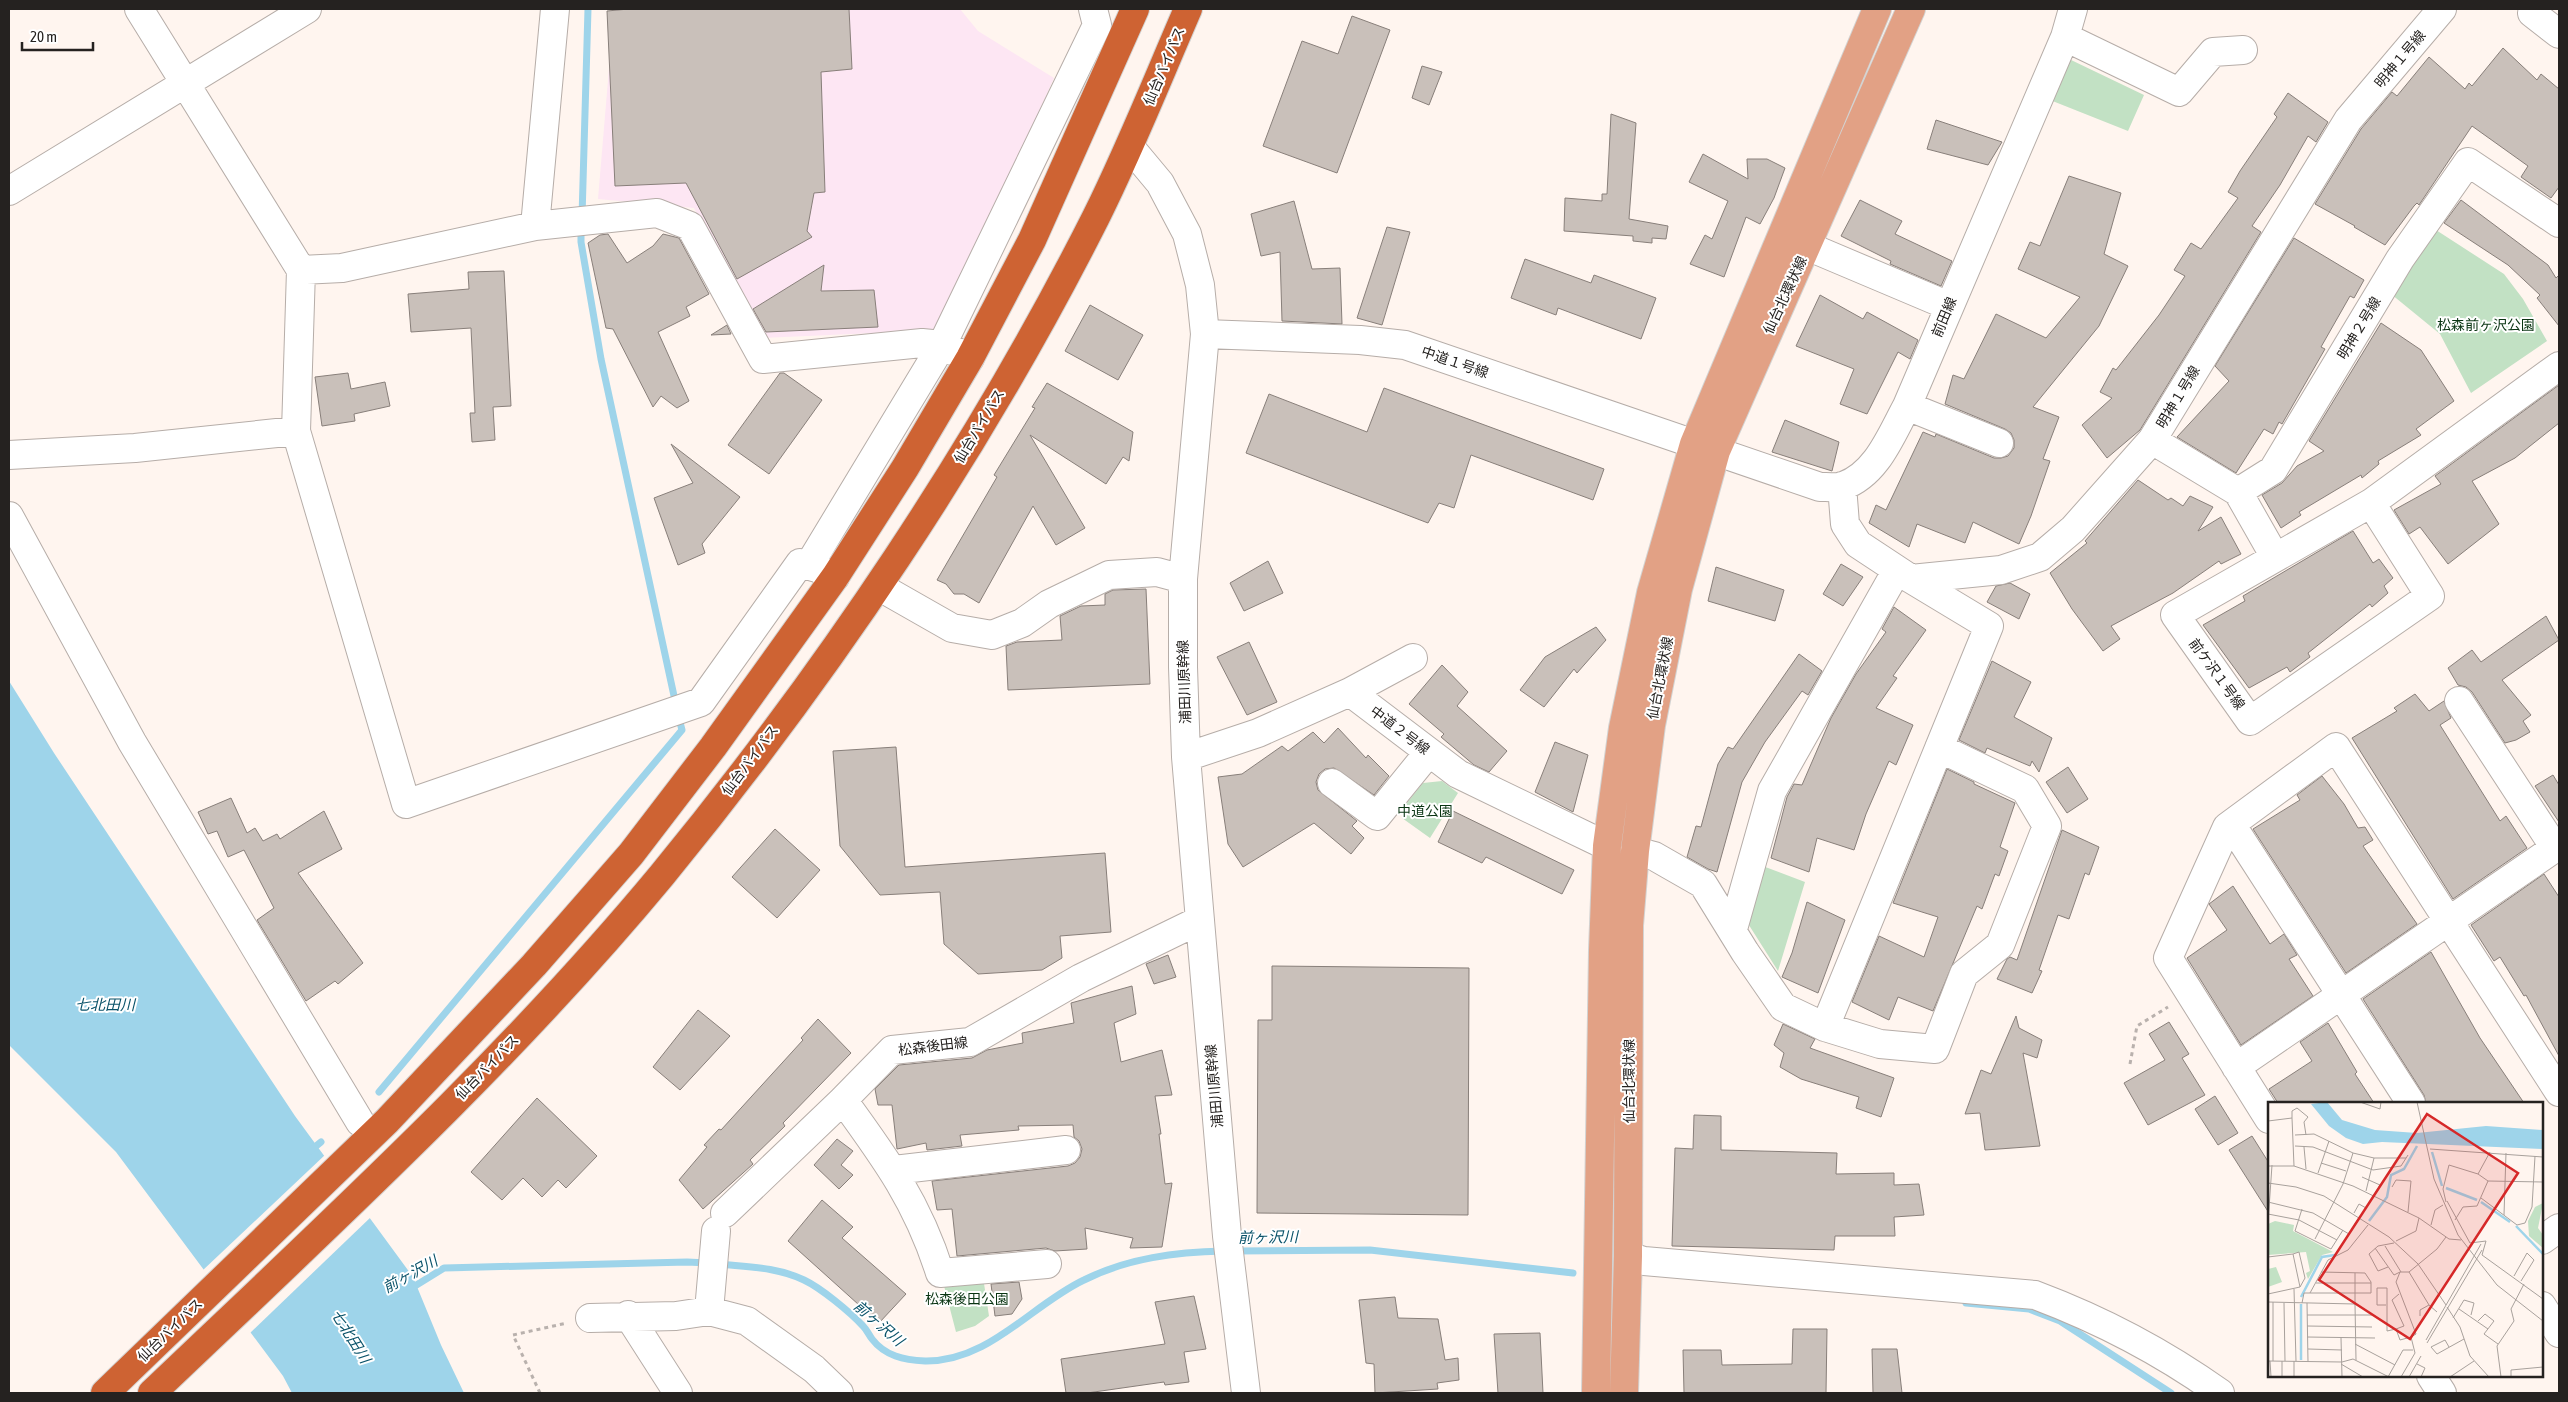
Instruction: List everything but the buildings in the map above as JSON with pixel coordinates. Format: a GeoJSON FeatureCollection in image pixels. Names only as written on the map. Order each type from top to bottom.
{"type":"FeatureCollection","features":[{"type":"Feature","properties":{"kind":"highway","name":"仙台バイパス"},"geometry":{"type":"LineString","coordinates":[[105,1393],[387,1121],[534,966],[631,854],[835,577],[905,468],[970,358],[1032,240],[1135,9]]}},
{"type":"Feature","properties":{"kind":"highway","name":"仙台バイパス"},"geometry":{"type":"LineString","coordinates":[[152,1393],[407,1150],[565,986],[662,875],[747,766],[880,587],[1040,324],[1130,147],[1188,9]]}},
{"type":"Feature","properties":{"kind":"main road","name":"仙台北環状線"},"geometry":{"type":"LineString","coordinates":[[1596,1393],[1602,960],[1608,846],[1622,728],[1651,593],[1705,447],[1877,9]]}},
{"type":"Feature","properties":{"kind":"main road","name":"仙台北環状線"},"geometry":{"type":"LineString","coordinates":[[1624,1393],[1628,1256],[1630,925],[1636,851],[1653,715],[1705,447],[1808,246],[1911,9]]}},
{"type":"Feature","properties":{"kind":"street"},"geometry":{"type":"LineString","coordinates":[[139,9],[301,270],[296,431],[406,804],[701,702],[800,563],[835,577]]}},
{"type":"Feature","properties":{"kind":"street"},"geometry":{"type":"LineString","coordinates":[[9,191],[307,9]]}},
{"type":"Feature","properties":{"kind":"street"},"geometry":{"type":"LineString","coordinates":[[541,226],[556,9]]}},
{"type":"Feature","properties":{"kind":"street"},"geometry":{"type":"LineString","coordinates":[[809,566],[942,345],[1096,25],[1093,9]]}},
{"type":"Feature","properties":{"kind":"street","name":"前田線"},"geometry":{"type":"LineString","coordinates":[[1842,486],[1862,475],[1878,458],[1907,406],[2065,37],[2073,9]]}},
{"type":"Feature","properties":{"kind":"street","name":"明神１号線"},"geometry":{"type":"LineString","coordinates":[[1904,575],[2002,570],[2040,557],[2073,529],[2152,440],[2348,120],[2442,9]]}},
{"type":"Feature","properties":{"kind":"street"},"geometry":{"type":"LineString","coordinates":[[2530,10],[2559,34]]}},
{"type":"Feature","properties":{"kind":"street"},"geometry":{"type":"LineString","coordinates":[[2065,37],[2179,92],[2213,52],[2243,50]]}},
{"type":"Feature","properties":{"kind":"street","name":"浦田川原幹線"},"geometry":{"type":"LineString","coordinates":[[1130,147],[1160,183],[1187,234],[1200,285],[1205,334],[1183,579],[1186,757],[1227,1236],[1246,1393]]}},
{"type":"Feature","properties":{"kind":"street","name":"明神２号線"},"geometry":{"type":"LineString","coordinates":[[2238,492],[2273,470],[2400,259],[2468,162],[2559,224]]}},
{"type":"Feature","properties":{"kind":"street"},"geometry":{"type":"LineString","coordinates":[[301,270],[342,268],[541,226],[657,213],[690,226],[763,359],[922,343],[942,345],[970,358]]}},
{"type":"Feature","properties":{"kind":"street"},"geometry":{"type":"LineString","coordinates":[[1808,246],[1949,306]]}},
{"type":"Feature","properties":{"kind":"street","name":"中道１号線"},"geometry":{"type":"LineString","coordinates":[[1205,334],[1360,340],[1405,345],[1705,447]]}},
{"type":"Feature","properties":{"kind":"street","name":"前ケ沢１号線"},"geometry":{"type":"LineString","coordinates":[[2370,503],[2430,596],[2250,721],[2175,615],[2370,503],[2559,366]]}},
{"type":"Feature","properties":{"kind":"street"},"geometry":{"type":"LineString","coordinates":[[1907,406],[1999,443]]}},
{"type":"Feature","properties":{"kind":"street"},"geometry":{"type":"LineString","coordinates":[[9,454],[135,448],[296,431]]}},
{"type":"Feature","properties":{"kind":"street"},"geometry":{"type":"LineString","coordinates":[[2152,440],[2238,492],[2275,558]]}},
{"type":"Feature","properties":{"kind":"street"},"geometry":{"type":"LineString","coordinates":[[1705,447],[1820,487],[1842,486],[1845,524],[1858,544],[1904,575],[1989,626],[1825,1027]]}},
{"type":"Feature","properties":{"kind":"street"},"geometry":{"type":"LineString","coordinates":[[9,516],[132,742],[360,1122]]}},
{"type":"Feature","properties":{"kind":"street"},"geometry":{"type":"LineString","coordinates":[[880,587],[952,628],[992,635],[1022,623],[1049,604],[1109,575],[1157,572],[1183,579]]}},
{"type":"Feature","properties":{"kind":"street"},"geometry":{"type":"LineString","coordinates":[[1733,929],[1772,791],[1904,575]]}},
{"type":"Feature","properties":{"kind":"street"},"geometry":{"type":"LineString","coordinates":[[1186,757],[1258,733],[1350,692],[1412,658]]}},
{"type":"Feature","properties":{"kind":"street","name":"中道２号線"},"geometry":{"type":"LineString","coordinates":[[1350,692],[1458,774],[1608,846]]}},
{"type":"Feature","properties":{"kind":"street"},"geometry":{"type":"LineString","coordinates":[[2236,1067],[2448,921],[2557,849],[2459,701]]}},
{"type":"Feature","properties":{"kind":"street"},"geometry":{"type":"LineString","coordinates":[[2268,1118],[2168,958],[2227,827],[2336,747],[2559,1092]]}},
{"type":"Feature","properties":{"kind":"street"},"geometry":{"type":"LineString","coordinates":[[1636,851],[1654,856],[1703,884],[1733,929],[1745,952],[1783,1007],[1825,1027],[1880,1044],[1935,1049],[1964,974],[2000,946],[2048,826],[2025,789],[1939,748]]}},
{"type":"Feature","properties":{"kind":"street"},"geometry":{"type":"LineString","coordinates":[[1332,784],[1377,816],[1429,752]]}},
{"type":"Feature","properties":{"kind":"street"},"geometry":{"type":"LineString","coordinates":[[2231,824],[2410,1102]]}},
{"type":"Feature","properties":{"kind":"street","name":"松森後田線"},"geometry":{"type":"LineString","coordinates":[[708,1311],[718,1231],[892,1050],[970,1042],[1081,978],[1200,920]]}},
{"type":"Feature","properties":{"kind":"street"},"geometry":{"type":"LineString","coordinates":[[843,1100],[894,1170],[928,1235],[940,1273],[1048,1264]]}},
{"type":"Feature","properties":{"kind":"street"},"geometry":{"type":"LineString","coordinates":[[894,1170],[1066,1150]]}},
{"type":"Feature","properties":{"kind":"street"},"geometry":{"type":"LineString","coordinates":[[2543,1239],[2559,1228]]}},
{"type":"Feature","properties":{"kind":"street"},"geometry":{"type":"LineString","coordinates":[[1628,1256],[1644,1260],[2035,1295],[2064,1306],[2143,1346],[2220,1393]]}},
{"type":"Feature","properties":{"kind":"street"},"geometry":{"type":"LineString","coordinates":[[2543,1308],[2559,1333]]}},
{"type":"Feature","properties":{"kind":"street"},"geometry":{"type":"LineString","coordinates":[[590,1318],[628,1315],[676,1316],[708,1311],[747,1321],[814,1369],[839,1393]]}},
{"type":"Feature","properties":{"kind":"street"},"geometry":{"type":"LineString","coordinates":[[628,1315],[678,1393]]}},
{"type":"Feature","properties":{"kind":"street"},"geometry":{"type":"LineString","coordinates":[[2431,1377],[2442,1393]]}},
{"type":"Feature","properties":{"kind":"path"},"geometry":{"type":"LineString","coordinates":[[2130,1064],[2137,1026],[2190,993]]}},
{"type":"Feature","properties":{"kind":"path"},"geometry":{"type":"LineString","coordinates":[[540,1393],[513,1335],[590,1318]]}},
{"type":"Feature","properties":{"kind":"shaded area"},"geometry":{"type":"Polygon","coordinates":[[[614,9],[960,9],[978,31],[1054,78],[942,330],[760,338],[694,208],[598,199],[614,9]]]}},
{"type":"Feature","properties":{"kind":"green space"},"geometry":{"type":"Polygon","coordinates":[[[2069,59],[2144,95],[2128,131],[2050,100],[2069,59]]]}},
{"type":"Feature","properties":{"kind":"green space","name":"松森前ヶ沢公園"},"geometry":{"type":"Polygon","coordinates":[[[2436,230],[2504,274],[2523,299],[2547,341],[2471,393],[2440,334],[2391,294],[2436,230]]]}},
{"type":"Feature","properties":{"kind":"green space","name":"中道公園"},"geometry":{"type":"Polygon","coordinates":[[[1442,781],[1458,793],[1430,838],[1402,818],[1402,809],[1423,783],[1442,781]]]}},
{"type":"Feature","properties":{"kind":"green space"},"geometry":{"type":"Polygon","coordinates":[[[1760,865],[1805,882],[1778,971],[1747,922],[1760,865]]]}},
{"type":"Feature","properties":{"kind":"green space","name":"松森後田公園"},"geometry":{"type":"Polygon","coordinates":[[[983,1277],[989,1316],[975,1326],[956,1332],[943,1282],[983,1277]]]}},
{"type":"Feature","properties":{"kind":"water","name":"七北田川"},"geometry":{"type":"Polygon","coordinates":[[[9,681],[54,753],[295,1116],[413,1277],[441,1345],[464,1393],[292,1393],[283,1376],[116,1152],[9,1045],[9,681]]]}},
{"type":"Feature","properties":{"kind":"pier"},"geometry":{"type":"Polygon","coordinates":[[[326,1154],[372,1216],[249,1334],[202,1271],[326,1154]]]}},
{"type":"Feature","properties":{"kind":"waterway"},"geometry":{"type":"LineString","coordinates":[[582,217],[588,9]]}},
{"type":"Feature","properties":{"kind":"waterway"},"geometry":{"type":"LineString","coordinates":[[581,228],[581,242],[601,359],[676,705]]}},
{"type":"Feature","properties":{"kind":"waterway"},"geometry":{"type":"LineString","coordinates":[[379,1092],[682,730],[678,715]]}},
{"type":"Feature","properties":{"kind":"waterway"},"geometry":{"type":"LineString","coordinates":[[310,1151],[321,1142]]}},
{"type":"Feature","properties":{"kind":"waterway","name":"前ヶ沢川"},"geometry":{"type":"LineString","coordinates":[[1235,1251],[1370,1250],[1573,1273]]}},
{"type":"Feature","properties":{"kind":"waterway","name":"前ヶ沢川"},"geometry":{"type":"LineString","coordinates":[[719,1264],[773,1270],[804,1280],[827,1294],[851,1314],[877,1345],[896,1356],[910,1360],[925,1361],[948,1359],[969,1352],[989,1342],[1065,1291],[1101,1272],[1135,1261],[1152,1258],[1224,1251]]}},
{"type":"Feature","properties":{"kind":"waterway","name":"前ヶ沢川"},"geometry":{"type":"LineString","coordinates":[[410,1289],[444,1268],[708,1263]]}},
{"type":"Feature","properties":{"kind":"waterway"},"geometry":{"type":"LineString","coordinates":[[1966,1303],[2029,1309],[2060,1321],[2171,1393]]}}]}
